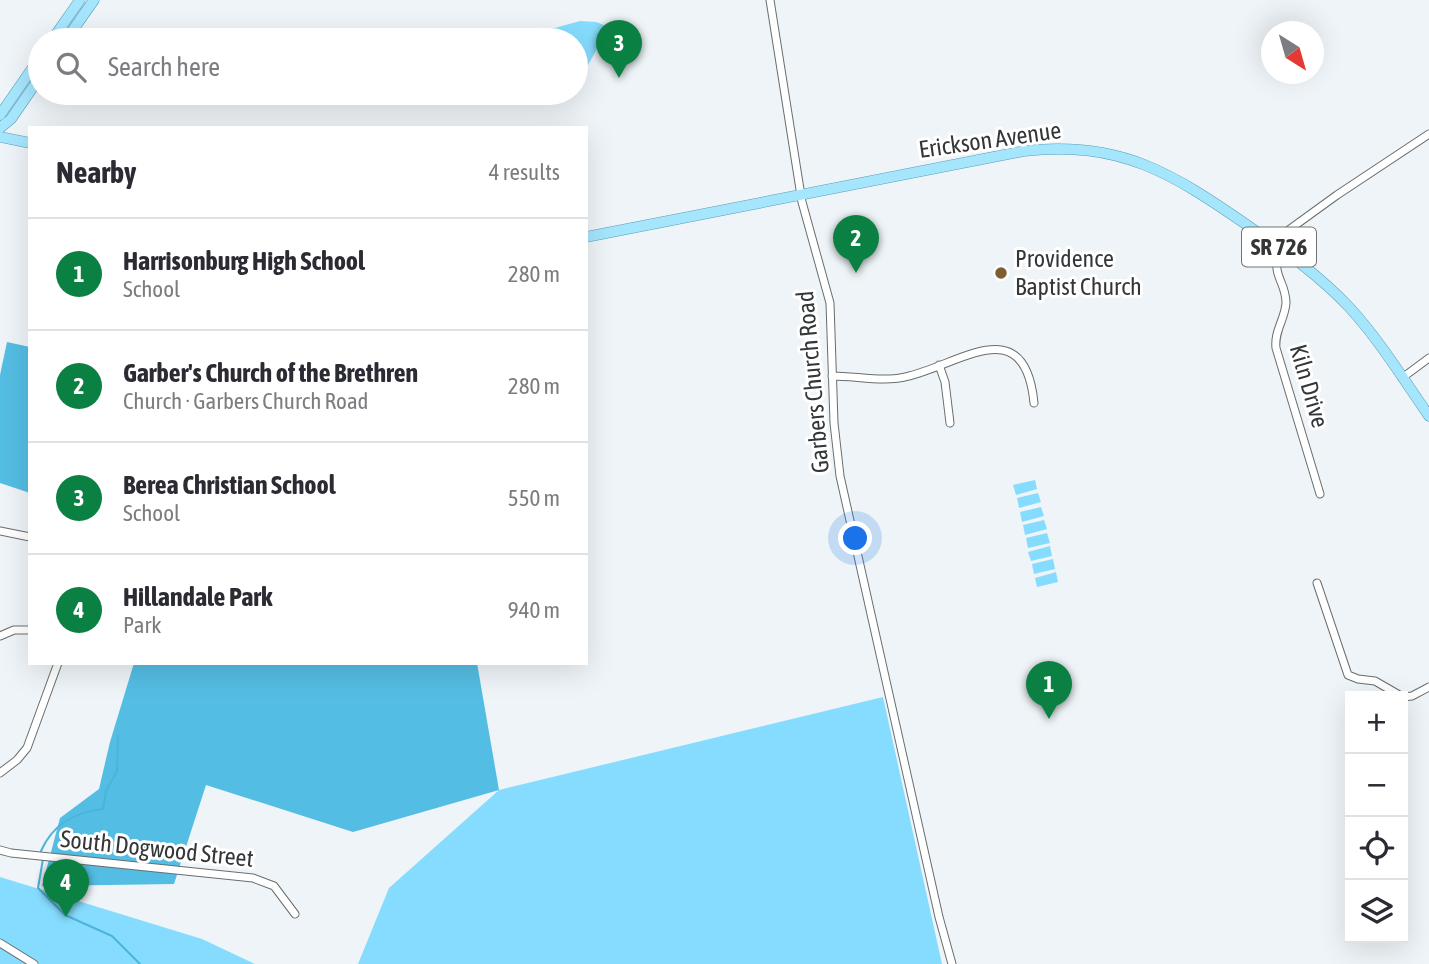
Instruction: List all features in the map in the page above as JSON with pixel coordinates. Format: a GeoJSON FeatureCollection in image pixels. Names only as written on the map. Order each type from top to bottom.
{"type":"FeatureCollection","features":[{"type":"Feature","properties":{"kind":"main road"},"geometry":{"type":"LineString","coordinates":[[60,28],[80,0]]}},
{"type":"Feature","properties":{"kind":"main road"},"geometry":{"type":"LineString","coordinates":[[74,28],[94,0]]}},
{"type":"Feature","properties":{"kind":"main road"},"geometry":{"type":"LineString","coordinates":[[0,115],[28,75]]}},
{"type":"Feature","properties":{"kind":"main road"},"geometry":{"type":"LineString","coordinates":[[0,128],[11,119],[28,94]]}},
{"type":"Feature","properties":{"kind":"main road"},"geometry":{"type":"LineString","coordinates":[[0,137],[28,143]]}},
{"type":"Feature","properties":{"kind":"main road","name":"Erickson Avenue"},"geometry":{"type":"LineString","coordinates":[[588,237],[1024,151],[1078,148],[1126,157],[1169,174],[1276,245],[1315,275],[1351,309],[1429,416]]}},
{"type":"Feature","properties":{"kind":"street","name":"Garbers Church Road"},"geometry":{"type":"LineString","coordinates":[[770,0],[801,194],[811,240],[829,297],[835,440],[844,494],[951,964]]}},
{"type":"Feature","properties":{"kind":"street"},"geometry":{"type":"LineString","coordinates":[[1276,245],[1336,195],[1429,134]]}},
{"type":"Feature","properties":{"kind":"street","name":"Kiln Drive"},"geometry":{"type":"LineString","coordinates":[[1276,245],[1276,271],[1286,304],[1276,336],[1276,348],[1320,494]]}},
{"type":"Feature","properties":{"kind":"street"},"geometry":{"type":"LineString","coordinates":[[832,376],[894,379],[917,374],[978,350],[995,349],[1018,360],[1027,370],[1034,403]]}},
{"type":"Feature","properties":{"kind":"street"},"geometry":{"type":"LineString","coordinates":[[1402,377],[1429,358]]}},
{"type":"Feature","properties":{"kind":"street"},"geometry":{"type":"LineString","coordinates":[[939,365],[945,382],[950,423]]}},
{"type":"Feature","properties":{"kind":"street"},"geometry":{"type":"LineString","coordinates":[[0,531],[28,537]]}},
{"type":"Feature","properties":{"kind":"street"},"geometry":{"type":"LineString","coordinates":[[1317,583],[1348,675],[1375,681],[1393,691]]}},
{"type":"Feature","properties":{"kind":"street"},"geometry":{"type":"LineString","coordinates":[[0,636],[14,630],[28,629]]}},
{"type":"Feature","properties":{"kind":"street"},"geometry":{"type":"LineString","coordinates":[[2,768],[27,748],[57,665]]}},
{"type":"Feature","properties":{"kind":"street"},"geometry":{"type":"LineString","coordinates":[[1408,696],[1429,687]]}},
{"type":"Feature","properties":{"kind":"street","name":"South Dogwood Street"},"geometry":{"type":"LineString","coordinates":[[0,850],[267,881],[274,886],[295,914]]}},
{"type":"Feature","properties":{"kind":"street"},"geometry":{"type":"LineString","coordinates":[[0,943],[34,964]]}},
{"type":"Feature","properties":{"kind":"shaded area"},"geometry":{"type":"Polygon","coordinates":[[[580,21],[596,22],[609,27],[588,65],[588,28],[555,28],[580,21]]]}},
{"type":"Feature","properties":{"kind":"shaded area"},"geometry":{"type":"Polygon","coordinates":[[[7,342],[28,347],[28,492],[0,483],[0,375],[7,342]]]}},
{"type":"Feature","properties":{"kind":"shaded area"},"geometry":{"type":"Polygon","coordinates":[[[1035,480],[1037,489],[1016,495],[1013,485],[1035,480]]]}},
{"type":"Feature","properties":{"kind":"shaded area"},"geometry":{"type":"Polygon","coordinates":[[[1038,493],[1041,502],[1019,508],[1017,498],[1038,493]]]}},
{"type":"Feature","properties":{"kind":"shaded area"},"geometry":{"type":"Polygon","coordinates":[[[1041,507],[1044,516],[1022,522],[1020,512],[1041,507]]]}},
{"type":"Feature","properties":{"kind":"shaded area"},"geometry":{"type":"Polygon","coordinates":[[[1044,520],[1047,529],[1025,535],[1023,525],[1044,520]]]}},
{"type":"Feature","properties":{"kind":"shaded area"},"geometry":{"type":"Polygon","coordinates":[[[1047,533],[1050,543],[1028,548],[1026,538],[1047,533]]]}},
{"type":"Feature","properties":{"kind":"shaded area"},"geometry":{"type":"Polygon","coordinates":[[[1050,546],[1052,556],[1031,561],[1028,552],[1050,546]]]}},
{"type":"Feature","properties":{"kind":"shaded area"},"geometry":{"type":"Polygon","coordinates":[[[1053,559],[1055,569],[1034,574],[1032,564],[1053,559]]]}},
{"type":"Feature","properties":{"kind":"shaded area"},"geometry":{"type":"Polygon","coordinates":[[[1056,572],[1058,582],[1037,587],[1035,578],[1056,572]]]}},
{"type":"Feature","properties":{"kind":"shaded area"},"geometry":{"type":"Polygon","coordinates":[[[133,665],[477,665],[499,790],[353,832],[206,785],[174,884],[42,886],[60,818],[99,789],[133,665]]]}},
{"type":"Feature","properties":{"kind":"shaded area"},"geometry":{"type":"Polygon","coordinates":[[[883,697],[942,964],[358,964],[389,888],[499,790],[883,697]]]}},
{"type":"Feature","properties":{"kind":"shaded area"},"geometry":{"type":"Polygon","coordinates":[[[0,877],[202,939],[255,964],[0,964],[0,877]]]}},
{"type":"Feature","properties":{"kind":"waterway"},"geometry":{"type":"LineString","coordinates":[[41,851],[52,833],[66,821],[83,813],[103,809],[106,791],[117,771],[118,736]]}},
{"type":"Feature","properties":{"kind":"waterway"},"geometry":{"type":"LineString","coordinates":[[43,859],[38,888],[65,915],[112,936],[140,964]]}},
{"type":"Feature","properties":{"kind":"place","name":"Berea Christian School"},"geometry":{"type":"Point","coordinates":[619,78]}},
{"type":"Feature","properties":{"kind":"place","name":"Garber's Church of the Brethren"},"geometry":{"type":"Point","coordinates":[856,273]}},
{"type":"Feature","properties":{"kind":"place","name":"Providence Baptist Church"},"geometry":{"type":"Point","coordinates":[1001,273]}},
{"type":"Feature","properties":{"kind":"place","name":"Harrisonburg High School"},"geometry":{"type":"Point","coordinates":[1049,719]}},
{"type":"Feature","properties":{"kind":"place","name":"Hillandale Park"},"geometry":{"type":"Point","coordinates":[66,917]}}]}
